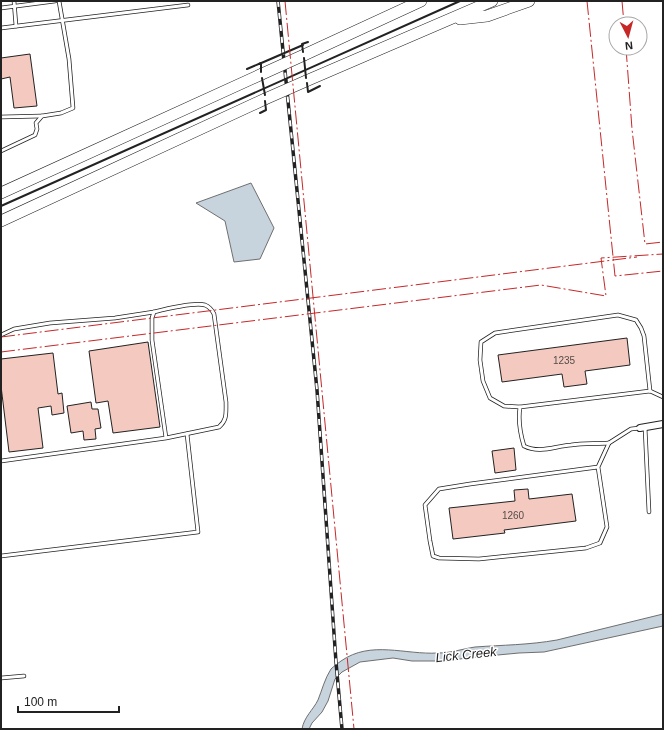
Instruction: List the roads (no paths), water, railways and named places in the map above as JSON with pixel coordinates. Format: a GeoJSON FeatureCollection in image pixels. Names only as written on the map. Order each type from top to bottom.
{"type":"FeatureCollection","features":[{"type":"Feature","properties":{"kind":"highway"},"geometry":{"type":"LineString","coordinates":[[1,193],[421,1]]}},
{"type":"Feature","properties":{"kind":"highway"},"geometry":{"type":"LineString","coordinates":[[1,221],[265,99],[492,1]]}},
{"type":"Feature","properties":{"kind":"highway"},"geometry":{"type":"LineString","coordinates":[[449,20],[487,16],[529,1]]}},
{"type":"Feature","properties":{"kind":"street"},"geometry":{"type":"LineString","coordinates":[[643,427],[663,424]]}},
{"type":"Feature","properties":{"kind":"lane"},"geometry":{"type":"LineString","coordinates":[[14,1],[16,26]]}},
{"type":"Feature","properties":{"kind":"lane"},"geometry":{"type":"LineString","coordinates":[[1,8],[55,1]]}},
{"type":"Feature","properties":{"kind":"lane"},"geometry":{"type":"LineString","coordinates":[[1,117],[42,116],[61,113],[73,108],[69,59],[59,1]]}},
{"type":"Feature","properties":{"kind":"lane"},"geometry":{"type":"LineString","coordinates":[[1,28],[188,5]]}},
{"type":"Feature","properties":{"kind":"lane"},"geometry":{"type":"LineString","coordinates":[[1,151],[35,135],[37,129],[36,122],[42,116]]}},
{"type":"Feature","properties":{"kind":"lane"},"geometry":{"type":"LineString","coordinates":[[1,335],[14,329],[50,323],[115,318],[186,306],[205,305],[210,308],[214,314],[226,402],[226,417],[224,422],[218,428],[166,438],[1,461]]}},
{"type":"Feature","properties":{"kind":"lane"},"geometry":{"type":"LineString","coordinates":[[154,312],[152,318],[152,340],[166,438]]}},
{"type":"Feature","properties":{"kind":"lane"},"geometry":{"type":"LineString","coordinates":[[650,391],[644,336],[636,320],[618,315],[495,333],[481,342],[480,360],[483,381],[490,398],[504,406],[520,407],[650,391],[663,397]]}},
{"type":"Feature","properties":{"kind":"lane"},"geometry":{"type":"LineString","coordinates":[[520,407],[519,414],[521,436],[524,446],[530,449],[542,450],[570,445],[608,443],[631,429],[643,427],[649,512]]}},
{"type":"Feature","properties":{"kind":"lane"},"geometry":{"type":"LineString","coordinates":[[1,556],[198,532],[187,434]]}},
{"type":"Feature","properties":{"kind":"lane"},"geometry":{"type":"LineString","coordinates":[[598,467],[439,489],[425,505],[433,556],[439,558],[479,559],[586,548],[600,543],[607,527],[598,467],[608,443]]}},
{"type":"Feature","properties":{"kind":"lane"},"geometry":{"type":"LineString","coordinates":[[1,678],[24,676]]}},
{"type":"Feature","properties":{"kind":"water"},"geometry":{"type":"Polygon","coordinates":[[[251,183],[274,228],[260,259],[234,262],[225,221],[196,203],[251,183]]]}},
{"type":"Feature","properties":{"kind":"water","name":"Lick Creek"},"geometry":{"type":"Polygon","coordinates":[[[663,614],[663,626],[544,652],[519,653],[448,661],[412,661],[393,658],[360,662],[342,672],[335,679],[328,701],[322,712],[312,723],[309,729],[302,729],[307,717],[318,700],[325,680],[331,669],[352,655],[364,651],[388,650],[443,653],[475,647],[547,642],[663,614]]]}},
{"type":"Feature","properties":{"kind":"railway"},"geometry":{"type":"LineString","coordinates":[[278,1],[317,390],[342,729]]}}]}
